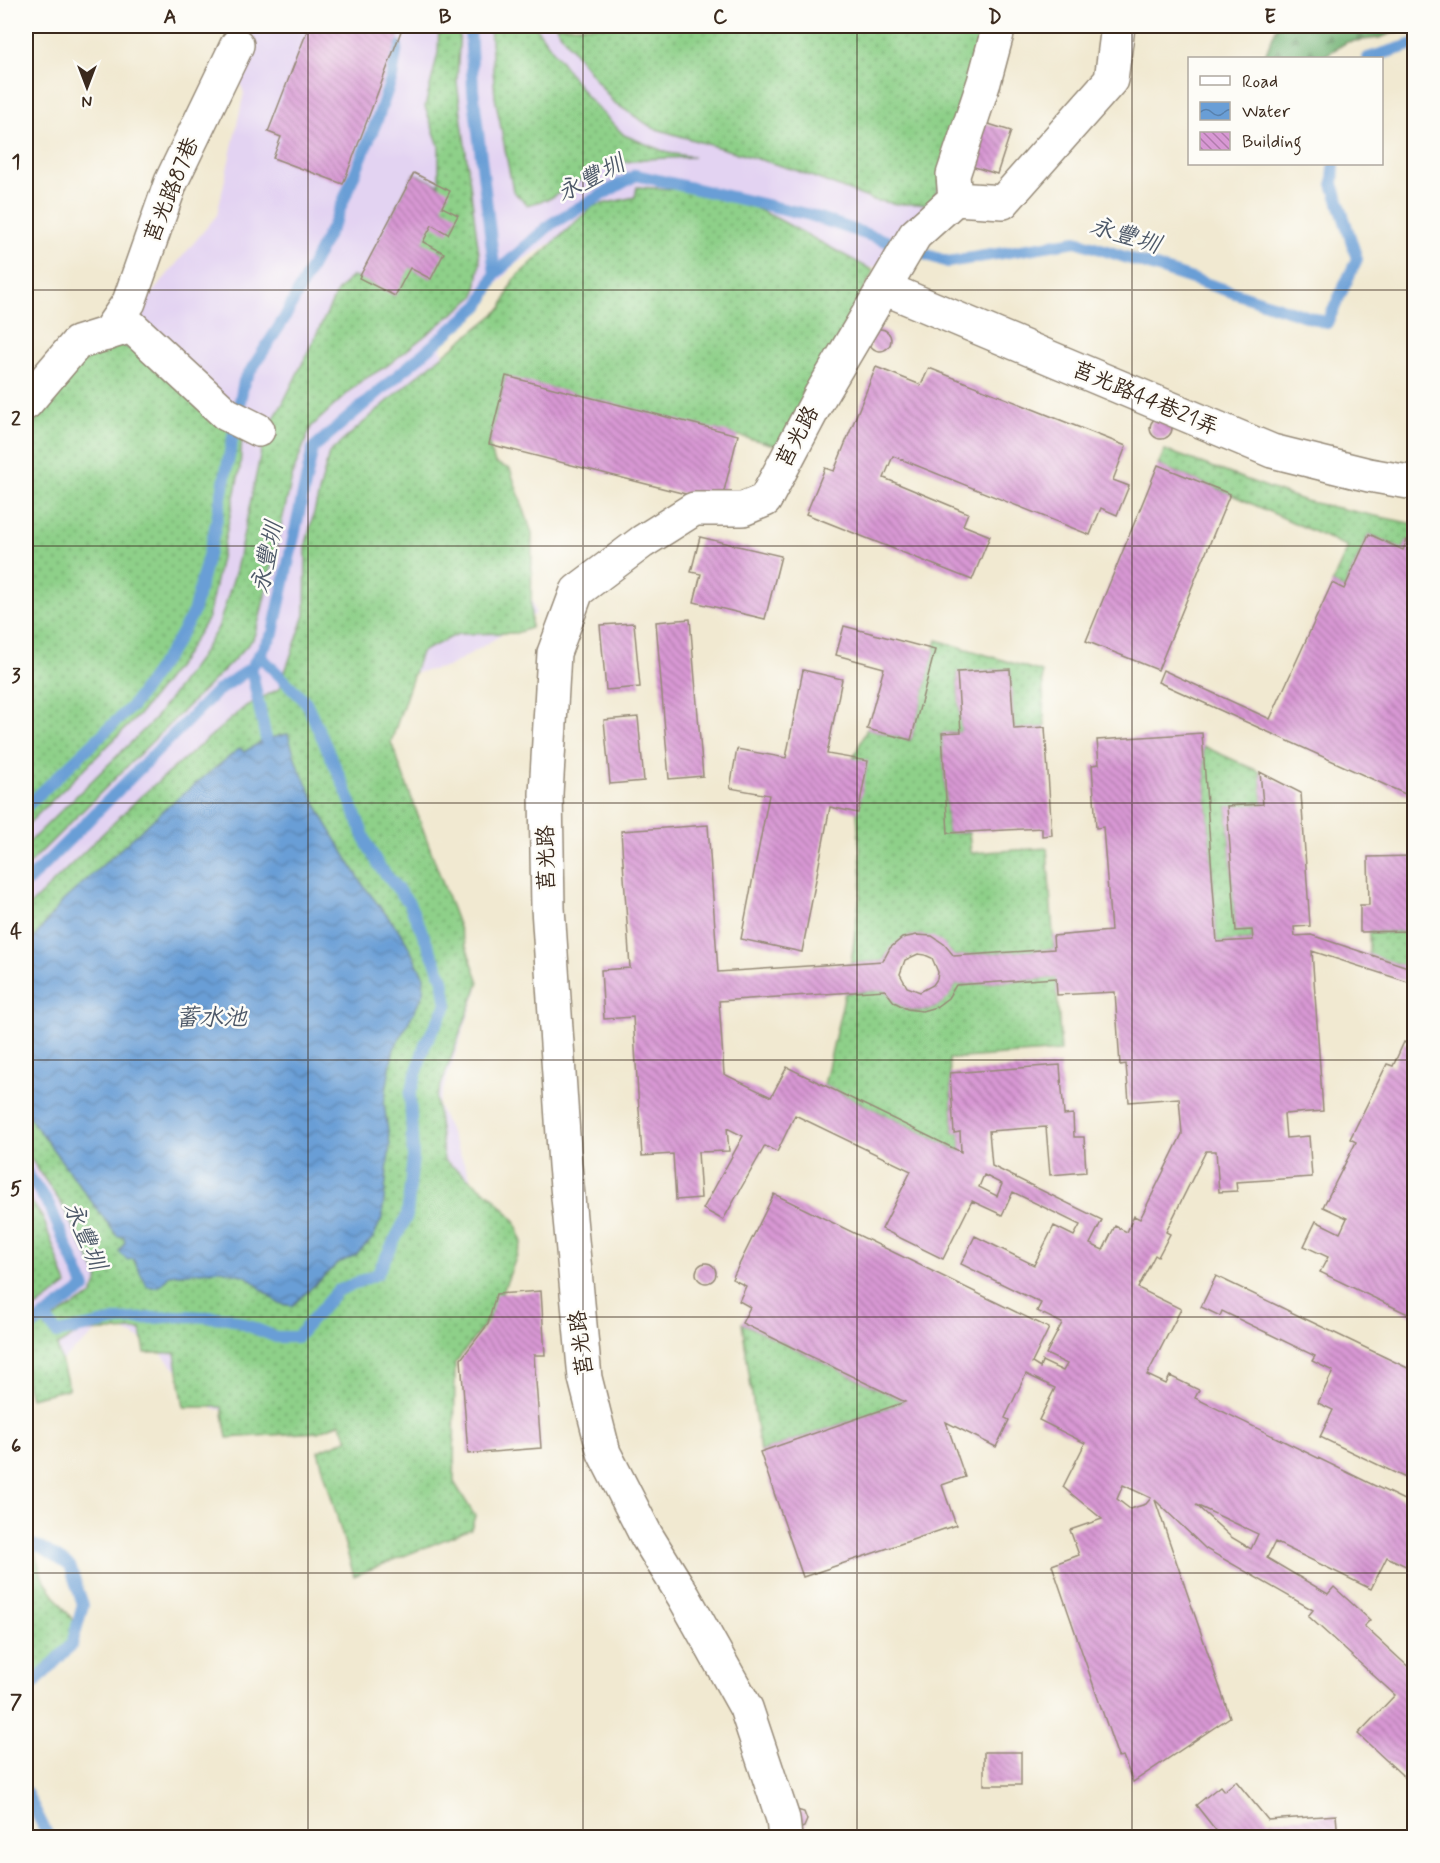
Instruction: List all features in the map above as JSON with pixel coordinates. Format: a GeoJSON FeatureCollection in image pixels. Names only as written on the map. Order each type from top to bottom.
{"type":"FeatureCollection","features":[{"type":"Feature","properties":{"kind":"lane"},"geometry":{"type":"LineString","coordinates":[[999,26],[984,82],[953,175],[955,199],[1003,202],[1112,80],[1118,26]]}},
{"type":"Feature","properties":{"kind":"lane","name":"莒光路87巷"},"geometry":{"type":"LineString","coordinates":[[107,334],[129,302],[171,182],[237,45]]}},
{"type":"Feature","properties":{"kind":"lane","name":"莒光路"},"geometry":{"type":"LineString","coordinates":[[785,1838],[783,1819],[746,1708],[684,1597],[646,1535],[604,1453],[585,1378],[565,1165],[548,908],[546,794],[554,653],[577,591],[642,542],[694,509],[743,509],[765,500],[820,396],[915,235],[955,199]]}},
{"type":"Feature","properties":{"kind":"lane","name":"莒光路44巷21弄"},"geometry":{"type":"LineString","coordinates":[[884,288],[1272,451],[1369,475],[1414,483]]}},
{"type":"Feature","properties":{"kind":"lane"},"geometry":{"type":"LineString","coordinates":[[26,403],[77,342],[131,326],[226,414],[258,430]]}},
{"type":"Feature","properties":{"kind":"shaded area"},"geometry":{"type":"Polygon","coordinates":[[[248,26],[982,26],[972,153],[903,264],[856,269],[612,207],[516,264],[441,344],[450,425],[511,525],[536,614],[448,667],[355,683],[395,763],[478,988],[438,1105],[500,1243],[343,1420],[213,1409],[154,1346],[108,1323],[26,1389],[26,528],[127,323],[217,215],[244,93],[234,68],[248,26]]]}},
{"type":"Feature","properties":{"kind":"green space"},"geometry":{"type":"Polygon","coordinates":[[[439,26],[460,26],[457,82],[480,262],[475,296],[387,366],[361,381],[311,427],[293,473],[253,639],[26,867],[26,845],[153,721],[200,657],[218,628],[236,570],[265,433],[282,405],[337,292],[352,276],[360,278],[414,173],[439,185],[439,146],[425,107],[438,53],[439,26]]]}},
{"type":"Feature","properties":{"kind":"green space"},"geometry":{"type":"Polygon","coordinates":[[[490,26],[535,26],[587,97],[624,135],[668,153],[694,157],[644,159],[604,166],[549,199],[527,205],[513,191],[495,97],[490,26]]]}},
{"type":"Feature","properties":{"kind":"green space"},"geometry":{"type":"Polygon","coordinates":[[[556,26],[993,26],[948,169],[930,204],[897,204],[873,200],[795,170],[653,128],[613,102],[556,26]]]}},
{"type":"Feature","properties":{"kind":"green space"},"geometry":{"type":"Polygon","coordinates":[[[1277,26],[1413,26],[1379,38],[1347,42],[1323,57],[1264,57],[1277,26]]]}},
{"type":"Feature","properties":{"kind":"green space"},"geometry":{"type":"Polygon","coordinates":[[[637,187],[723,192],[874,271],[810,388],[783,447],[506,377],[489,444],[495,463],[510,469],[532,533],[531,628],[516,633],[458,634],[421,652],[391,742],[479,982],[436,1099],[444,1160],[492,1196],[515,1221],[522,1242],[504,1289],[486,1323],[455,1363],[454,1482],[475,1516],[471,1529],[354,1576],[318,1451],[348,1439],[340,1423],[318,1432],[227,1438],[222,1407],[184,1407],[175,1353],[145,1353],[141,1330],[80,1332],[57,1346],[69,1389],[30,1398],[26,1384],[26,1335],[92,1295],[99,1278],[61,1203],[26,1152],[26,909],[141,796],[246,706],[279,689],[305,615],[306,544],[329,453],[412,380],[502,308],[513,280],[593,206],[635,197],[637,187]]]}},
{"type":"Feature","properties":{"kind":"green space"},"geometry":{"type":"Polygon","coordinates":[[[117,343],[148,357],[242,435],[240,469],[208,618],[182,660],[139,715],[26,826],[26,438],[66,368],[117,343]]]}},
{"type":"Feature","properties":{"kind":"green space"},"geometry":{"type":"Polygon","coordinates":[[[1165,450],[1305,501],[1414,524],[1414,544],[1407,540],[1403,550],[1369,534],[1344,589],[1332,583],[1348,547],[1230,494],[1158,465],[1165,450]]]}},
{"type":"Feature","properties":{"kind":"green space"},"geometry":{"type":"Polygon","coordinates":[[[937,640],[1042,672],[1045,727],[1014,729],[1010,669],[957,673],[961,732],[942,733],[948,833],[969,833],[971,853],[1047,848],[1054,949],[954,956],[935,940],[916,935],[898,942],[883,961],[851,963],[862,880],[853,759],[867,729],[911,740],[937,640]]]}},
{"type":"Feature","properties":{"kind":"green space"},"geometry":{"type":"Polygon","coordinates":[[[1203,746],[1260,772],[1263,804],[1227,807],[1236,930],[1252,930],[1253,940],[1217,942],[1203,746]]]}},
{"type":"Feature","properties":{"kind":"green space"},"geometry":{"type":"Polygon","coordinates":[[[1414,931],[1414,969],[1369,955],[1369,932],[1414,931]]]}},
{"type":"Feature","properties":{"kind":"green space"},"geometry":{"type":"Polygon","coordinates":[[[1056,978],[1061,1051],[949,1059],[954,1133],[960,1132],[961,1152],[824,1085],[845,993],[885,990],[903,1007],[922,1011],[940,1004],[956,985],[1056,978]]]}},
{"type":"Feature","properties":{"kind":"green space"},"geometry":{"type":"Polygon","coordinates":[[[26,1194],[43,1218],[67,1285],[26,1315],[26,1194]]]}},
{"type":"Feature","properties":{"kind":"green space"},"geometry":{"type":"Polygon","coordinates":[[[742,1323],[905,1402],[760,1452],[742,1323]]]}},
{"type":"Feature","properties":{"kind":"green space"},"geometry":{"type":"Polygon","coordinates":[[[26,1523],[43,1579],[79,1629],[26,1685],[26,1523]]]}},
{"type":"Feature","properties":{"kind":"water","name":"蓄水池"},"geometry":{"type":"Polygon","coordinates":[[[288,734],[297,764],[323,818],[363,885],[403,936],[424,977],[423,995],[394,1049],[391,1062],[384,1104],[390,1144],[382,1218],[373,1238],[356,1255],[337,1264],[292,1306],[278,1303],[246,1276],[221,1270],[169,1275],[157,1287],[147,1286],[133,1259],[127,1260],[119,1252],[125,1242],[124,1237],[117,1236],[26,1113],[26,948],[63,901],[168,806],[240,748],[244,752],[266,739],[288,734]]]}},
{"type":"Feature","properties":{"kind":"building"},"geometry":{"type":"Polygon","coordinates":[[[309,26],[403,26],[343,184],[273,158],[281,137],[268,132],[309,26]]]}},
{"type":"Feature","properties":{"kind":"building"},"geometry":{"type":"Polygon","coordinates":[[[982,122],[1011,131],[997,174],[968,165],[982,122]]]}},
{"type":"Feature","properties":{"kind":"building"},"geometry":{"type":"Polygon","coordinates":[[[414,173],[450,191],[442,207],[458,215],[448,234],[432,225],[423,242],[444,253],[431,279],[410,268],[395,296],[359,278],[414,173]]]}},
{"type":"Feature","properties":{"kind":"building"},"geometry":{"type":"Polygon","coordinates":[[[880,329],[888,332],[891,340],[888,348],[880,351],[872,348],[869,340],[872,332],[880,329]]]}},
{"type":"Feature","properties":{"kind":"building"},"geometry":{"type":"Polygon","coordinates":[[[876,367],[921,385],[929,368],[1126,446],[1113,480],[1129,486],[1117,515],[1101,508],[1090,535],[893,456],[884,478],[968,513],[963,525],[990,536],[972,580],[806,514],[825,468],[834,471],[876,367]]]}},
{"type":"Feature","properties":{"kind":"building"},"geometry":{"type":"Polygon","coordinates":[[[506,376],[738,435],[721,503],[489,444],[506,376]]]}},
{"type":"Feature","properties":{"kind":"building"},"geometry":{"type":"Polygon","coordinates":[[[1161,417],[1169,420],[1172,428],[1169,436],[1161,439],[1153,436],[1150,428],[1153,420],[1161,417]]]}},
{"type":"Feature","properties":{"kind":"building"},"geometry":{"type":"Polygon","coordinates":[[[1158,465],[1230,494],[1158,670],[1086,641],[1158,465]]]}},
{"type":"Feature","properties":{"kind":"building"},"geometry":{"type":"Polygon","coordinates":[[[1369,534],[1403,550],[1407,540],[1414,544],[1414,798],[1158,682],[1163,670],[1270,719],[1332,583],[1344,589],[1369,534]]]}},
{"type":"Feature","properties":{"kind":"building"},"geometry":{"type":"Polygon","coordinates":[[[700,537],[781,556],[765,619],[694,602],[701,574],[691,572],[700,537]]]}},
{"type":"Feature","properties":{"kind":"building"},"geometry":{"type":"Polygon","coordinates":[[[690,619],[703,776],[669,779],[656,622],[690,619]]]}},
{"type":"Feature","properties":{"kind":"building"},"geometry":{"type":"Polygon","coordinates":[[[634,623],[640,687],[606,690],[600,625],[634,623]]]}},
{"type":"Feature","properties":{"kind":"building"},"geometry":{"type":"Polygon","coordinates":[[[844,626],[935,650],[911,740],[867,729],[884,668],[836,655],[844,626]]]}},
{"type":"Feature","properties":{"kind":"building"},"geometry":{"type":"Polygon","coordinates":[[[1010,669],[1014,729],[1045,727],[1052,835],[1042,836],[1042,828],[948,833],[942,733],[961,732],[957,672],[1010,669]]]}},
{"type":"Feature","properties":{"kind":"building"},"geometry":{"type":"Polygon","coordinates":[[[803,670],[842,679],[827,754],[868,761],[858,813],[830,807],[802,952],[741,939],[769,795],[730,788],[737,749],[786,758],[803,670]]]}},
{"type":"Feature","properties":{"kind":"building"},"geometry":{"type":"Polygon","coordinates":[[[638,717],[644,781],[610,784],[604,720],[638,717]]]}},
{"type":"Feature","properties":{"kind":"building"},"geometry":{"type":"Polygon","coordinates":[[[1202,733],[1217,942],[1253,940],[1252,930],[1236,931],[1227,806],[1263,804],[1260,772],[1301,793],[1310,926],[1294,927],[1295,936],[1311,935],[1414,969],[1414,984],[1312,951],[1323,1111],[1284,1114],[1286,1138],[1309,1136],[1312,1177],[1236,1182],[1237,1191],[1219,1192],[1216,1151],[1206,1151],[1166,1232],[1170,1234],[1158,1257],[1155,1255],[1138,1288],[1181,1309],[1147,1375],[1166,1384],[1170,1376],[1199,1390],[1195,1398],[1408,1502],[1414,1488],[1414,1563],[1412,1569],[1387,1557],[1371,1589],[1275,1542],[1267,1558],[1328,1594],[1334,1587],[1370,1620],[1364,1626],[1414,1672],[1414,1786],[1358,1734],[1395,1695],[1308,1616],[1313,1610],[1206,1549],[1155,1500],[1230,1717],[1133,1782],[1123,1756],[1118,1757],[1052,1565],[1079,1555],[1070,1530],[1102,1519],[1063,1487],[1085,1443],[1039,1420],[1055,1388],[1026,1374],[1005,1418],[1009,1420],[996,1447],[946,1422],[965,1477],[942,1485],[956,1525],[803,1577],[760,1452],[905,1402],[742,1323],[750,1307],[739,1301],[746,1286],[732,1279],[774,1194],[1049,1328],[1032,1363],[1040,1368],[1042,1361],[1063,1371],[1067,1364],[1046,1354],[1062,1323],[1037,1311],[1041,1303],[961,1264],[975,1236],[1034,1265],[1054,1226],[1074,1236],[1080,1225],[1013,1192],[1002,1215],[972,1201],[943,1259],[882,1229],[911,1171],[795,1115],[777,1152],[765,1146],[723,1220],[703,1209],[743,1136],[727,1128],[729,1151],[698,1152],[701,1198],[676,1200],[673,1154],[642,1156],[633,1017],[604,1019],[601,970],[630,968],[621,831],[708,825],[718,972],[883,961],[890,948],[902,938],[917,935],[932,936],[944,944],[954,956],[1054,949],[1053,936],[1111,931],[1103,827],[1096,828],[1092,765],[1099,764],[1097,740],[1202,733]],[[918,954],[905,960],[900,974],[907,987],[920,992],[933,985],[938,972],[932,958],[918,954]],[[1056,978],[956,985],[948,998],[936,1007],[922,1011],[907,1009],[894,1002],[885,990],[719,1001],[724,1074],[771,1097],[787,1067],[961,1152],[960,1132],[954,1133],[950,1073],[1060,1065],[1064,1115],[1073,1114],[1074,1137],[1084,1137],[1086,1172],[1050,1175],[1046,1127],[989,1131],[992,1166],[1102,1220],[1090,1244],[1103,1250],[1115,1226],[1127,1232],[1134,1216],[1140,1219],[1182,1134],[1179,1098],[1129,1102],[1126,1064],[1120,1065],[1115,992],[1057,995],[1056,978]],[[984,1175],[979,1187],[997,1196],[1002,1184],[984,1175]],[[1123,1485],[1117,1499],[1130,1509],[1146,1504],[1151,1498],[1123,1485]],[[1196,1505],[1231,1537],[1251,1549],[1258,1534],[1196,1505]]]}},
{"type":"Feature","properties":{"kind":"building"},"geometry":{"type":"Polygon","coordinates":[[[1414,856],[1414,931],[1360,932],[1360,905],[1369,905],[1368,857],[1414,856]]]}},
{"type":"Feature","properties":{"kind":"building"},"geometry":{"type":"Polygon","coordinates":[[[1404,1042],[1414,1048],[1414,1317],[1320,1272],[1328,1257],[1304,1246],[1316,1221],[1340,1233],[1347,1218],[1323,1207],[1356,1142],[1350,1139],[1387,1064],[1393,1066],[1404,1042]]]}},
{"type":"Feature","properties":{"kind":"building"},"geometry":{"type":"Polygon","coordinates":[[[706,1263],[713,1266],[716,1273],[713,1280],[706,1283],[699,1280],[696,1273],[699,1266],[706,1263]]]}},
{"type":"Feature","properties":{"kind":"building"},"geometry":{"type":"Polygon","coordinates":[[[1216,1276],[1414,1371],[1414,1482],[1320,1437],[1333,1410],[1318,1403],[1333,1371],[1312,1361],[1315,1356],[1222,1311],[1220,1316],[1201,1307],[1216,1276]]]}},
{"type":"Feature","properties":{"kind":"building"},"geometry":{"type":"Polygon","coordinates":[[[541,1291],[545,1355],[534,1355],[541,1448],[468,1454],[461,1359],[488,1324],[496,1294],[541,1291]]]}},
{"type":"Feature","properties":{"kind":"building"},"geometry":{"type":"Polygon","coordinates":[[[984,1752],[1021,1752],[1021,1785],[984,1785],[984,1752]]]}},
{"type":"Feature","properties":{"kind":"building"},"geometry":{"type":"Polygon","coordinates":[[[1236,1781],[1268,1820],[1336,1815],[1338,1838],[1222,1838],[1196,1805],[1220,1786],[1224,1791],[1236,1781]]]}},
{"type":"Feature","properties":{"kind":"building"},"geometry":{"type":"Polygon","coordinates":[[[797,1810],[804,1812],[807,1820],[804,1827],[797,1830],[797,1810]]]}},
{"type":"Feature","properties":{"kind":"waterway"},"geometry":{"type":"LineString","coordinates":[[26,807],[132,706],[174,646],[193,613],[214,533],[244,381],[284,319],[335,221],[377,120],[392,77],[397,46],[371,26]]}},
{"type":"Feature","properties":{"kind":"waterway"},"geometry":{"type":"LineString","coordinates":[[470,26],[473,90],[495,274]]}},
{"type":"Feature","properties":{"kind":"waterway","name":"永豐圳"},"geometry":{"type":"LineString","coordinates":[[1371,57],[1414,44]]}},
{"type":"Feature","properties":{"kind":"waterway","name":"永豐圳"},"geometry":{"type":"LineString","coordinates":[[26,883],[216,692],[251,668],[273,633],[313,448],[480,305],[495,274],[551,224],[636,175],[810,215],[948,262],[1076,241],[1327,323],[1357,259],[1333,184],[1334,165]]}},
{"type":"Feature","properties":{"kind":"waterway"},"geometry":{"type":"LineString","coordinates":[[44,1316],[57,1333],[119,1320],[185,1316],[229,1318],[276,1337],[297,1337],[337,1291],[377,1274],[407,1216],[413,1157],[410,1095],[425,1044],[447,1005],[443,979],[409,903],[379,866],[367,844],[345,788],[306,702],[259,655]]}},
{"type":"Feature","properties":{"kind":"waterway"},"geometry":{"type":"LineString","coordinates":[[251,668],[266,739]]}},
{"type":"Feature","properties":{"kind":"waterway","name":"永豐圳"},"geometry":{"type":"LineString","coordinates":[[26,1172],[49,1205],[85,1288],[26,1330]]}},
{"type":"Feature","properties":{"kind":"waterway"},"geometry":{"type":"LineString","coordinates":[[26,1543],[42,1548],[70,1566],[83,1605],[72,1644],[26,1692]]}},
{"type":"Feature","properties":{"kind":"waterway"},"geometry":{"type":"LineString","coordinates":[[26,1792],[49,1838]]}}]}
